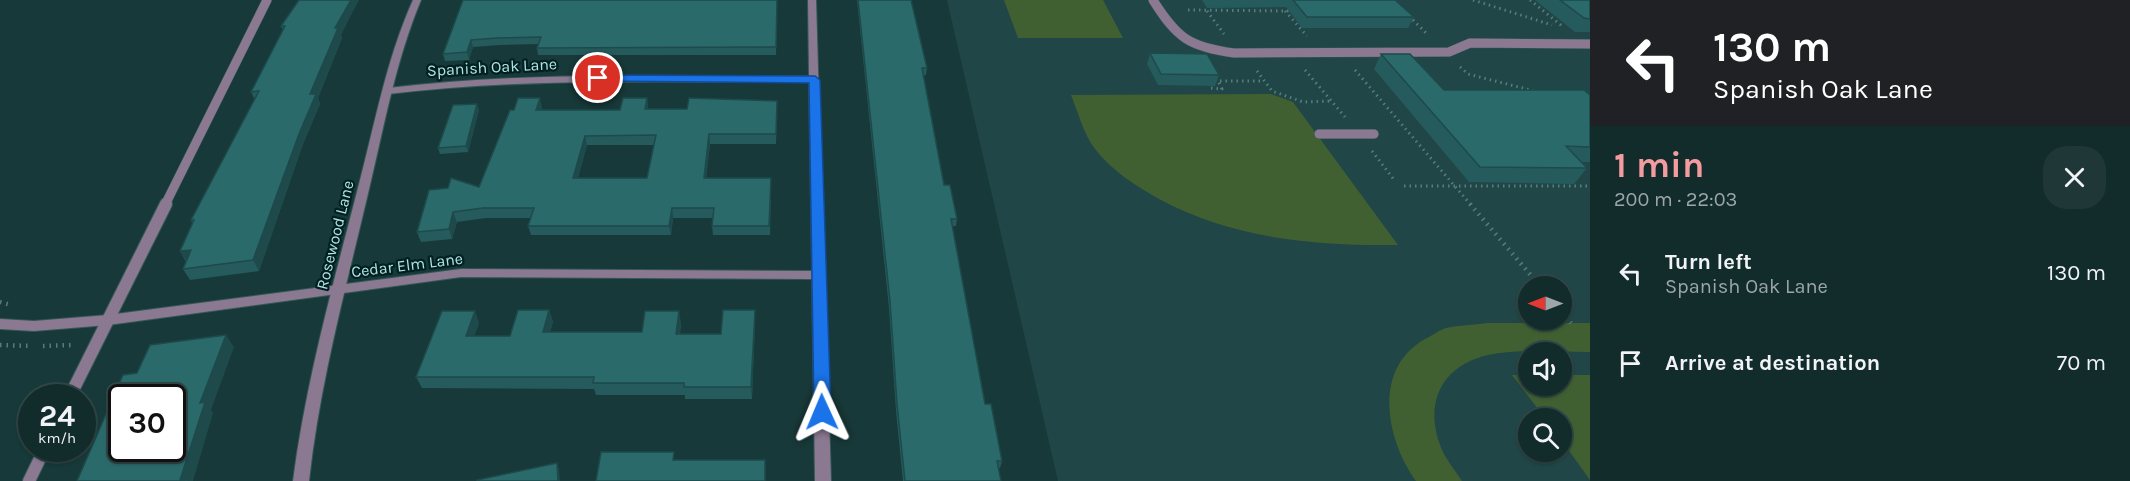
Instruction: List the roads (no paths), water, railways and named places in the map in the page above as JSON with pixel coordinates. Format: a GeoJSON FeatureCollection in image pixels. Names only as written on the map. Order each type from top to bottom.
{"type":"FeatureCollection","features":[{"type":"Feature","properties":{"kind":"street","name":"Rosewood Lane"},"geometry":{"type":"LineString","coordinates":[[301,481],[306,425],[338,289],[388,91],[409,16],[417,0]]}},
{"type":"Feature","properties":{"kind":"street"},"geometry":{"type":"LineString","coordinates":[[812,0],[824,481]]}},
{"type":"Feature","properties":{"kind":"street","name":"Spanish Oak Lane"},"geometry":{"type":"LineString","coordinates":[[388,91],[476,81],[530,78],[815,80]]}},
{"type":"Feature","properties":{"kind":"street","name":"Cedar Elm Lane"},"geometry":{"type":"LineString","coordinates":[[0,324],[34,326],[108,320],[461,273],[820,275]]}},
{"type":"Feature","properties":{"kind":"lane"},"geometry":{"type":"LineString","coordinates":[[76,384],[267,0]]}},
{"type":"Feature","properties":{"kind":"lane"},"geometry":{"type":"LineString","coordinates":[[1154,0],[1172,31],[1184,41],[1201,49],[1234,53],[1449,52],[1470,43],[1590,44]]}},
{"type":"Feature","properties":{"kind":"lane"},"geometry":{"type":"LineString","coordinates":[[1319,134],[1374,134]]}},
{"type":"Feature","properties":{"kind":"lane"},"geometry":{"type":"LineString","coordinates":[[29,481],[38,462]]}}]}
